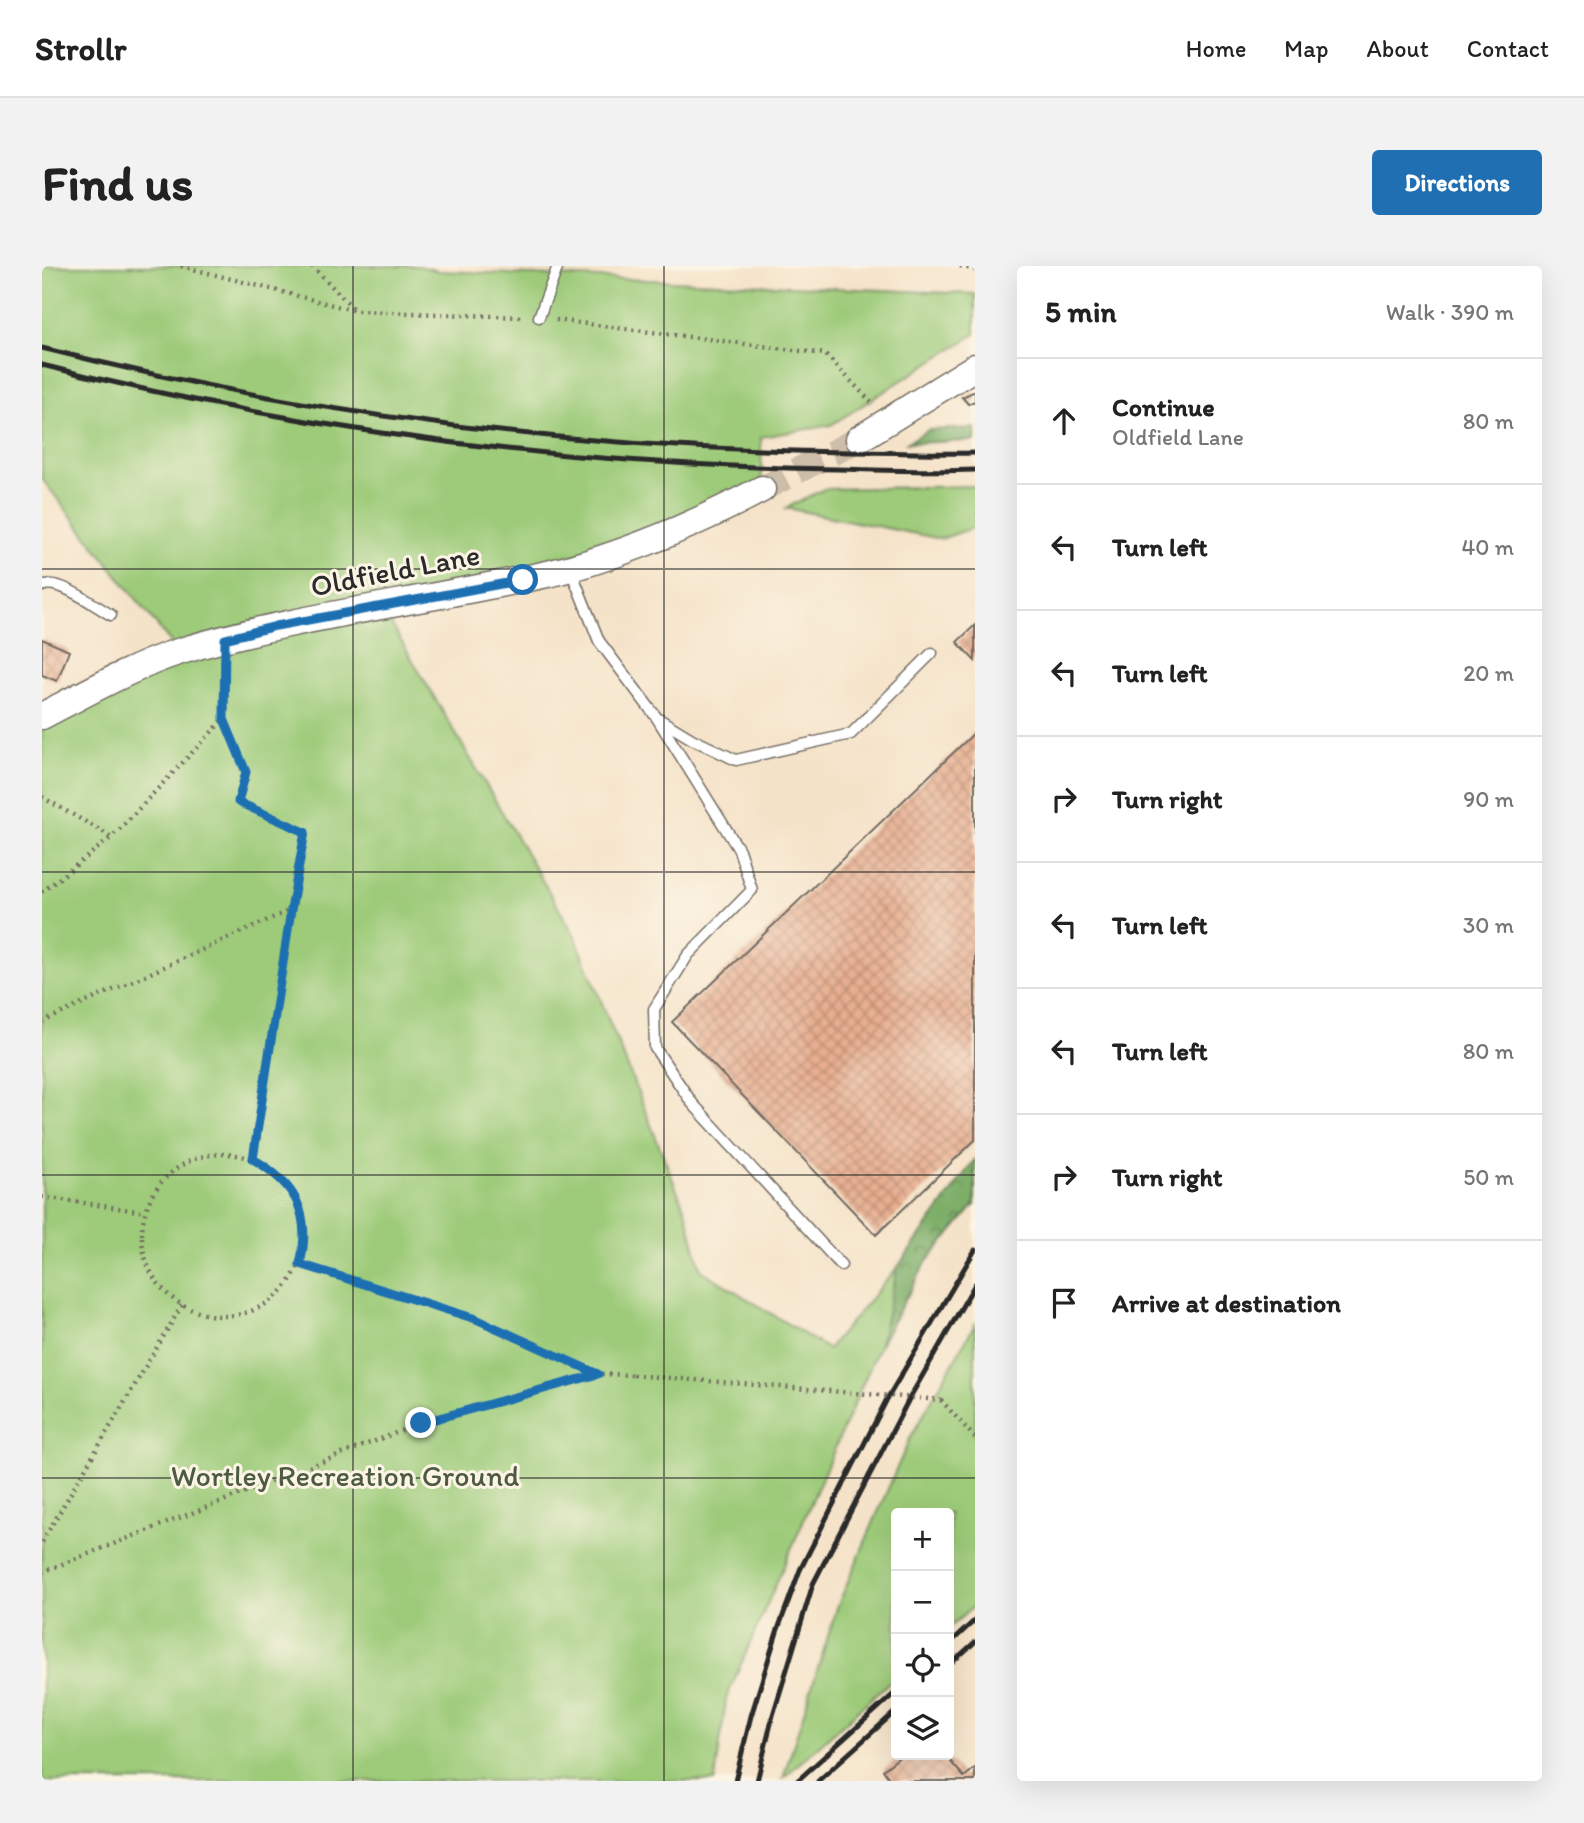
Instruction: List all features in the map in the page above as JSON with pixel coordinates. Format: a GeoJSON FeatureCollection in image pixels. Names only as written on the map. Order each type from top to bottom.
{"type":"FeatureCollection","features":[{"type":"Feature","properties":{"kind":"street"},"geometry":{"type":"LineString","coordinates":[[859,439],[975,367]]}},
{"type":"Feature","properties":{"kind":"street","name":"Oldfield Lane"},"geometry":{"type":"LineString","coordinates":[[42,716],[178,652],[276,626],[523,580],[570,568],[635,548],[703,521],[762,489]]}},
{"type":"Feature","properties":{"kind":"lane"},"geometry":{"type":"LineString","coordinates":[[539,317],[558,266]]}},
{"type":"Feature","properties":{"kind":"lane"},"geometry":{"type":"LineString","coordinates":[[570,568],[599,641],[657,718],[739,850],[752,890],[688,955],[660,999],[654,1010],[655,1048],[692,1103],[841,1265]]}},
{"type":"Feature","properties":{"kind":"lane"},"geometry":{"type":"LineString","coordinates":[[42,586],[48,583],[63,587],[111,615]]}},
{"type":"Feature","properties":{"kind":"lane"},"geometry":{"type":"LineString","coordinates":[[657,718],[692,739],[736,760],[851,734],[932,653]]}},
{"type":"Feature","properties":{"kind":"path"},"geometry":{"type":"LineString","coordinates":[[181,266],[356,312],[539,317],[825,354],[888,421]]}},
{"type":"Feature","properties":{"kind":"path"},"geometry":{"type":"LineString","coordinates":[[312,266],[356,312]]}},
{"type":"Feature","properties":{"kind":"path"},"geometry":{"type":"LineString","coordinates":[[960,266],[975,270]]}},
{"type":"Feature","properties":{"kind":"path"},"geometry":{"type":"LineString","coordinates":[[225,639],[224,719],[246,772],[238,802],[305,832],[253,1159]]}},
{"type":"Feature","properties":{"kind":"path"},"geometry":{"type":"LineString","coordinates":[[42,892],[112,837],[224,719]]}},
{"type":"Feature","properties":{"kind":"path"},"geometry":{"type":"LineString","coordinates":[[42,797],[112,837]]}},
{"type":"Feature","properties":{"kind":"path"},"geometry":{"type":"LineString","coordinates":[[42,1022],[291,910]]}},
{"type":"Feature","properties":{"kind":"path"},"geometry":{"type":"LineString","coordinates":[[210,1154],[231,1154],[253,1159],[275,1172],[292,1191],[305,1228],[300,1264],[289,1284],[274,1300],[253,1311],[229,1317],[205,1315],[182,1306],[162,1290],[149,1269],[143,1251],[141,1231],[154,1191],[169,1173],[189,1161],[210,1154]]}},
{"type":"Feature","properties":{"kind":"path"},"geometry":{"type":"LineString","coordinates":[[42,1197],[145,1212]]}},
{"type":"Feature","properties":{"kind":"path"},"geometry":{"type":"LineString","coordinates":[[300,1264],[476,1319],[598,1374]]}},
{"type":"Feature","properties":{"kind":"path"},"geometry":{"type":"LineString","coordinates":[[42,1542],[182,1306]]}},
{"type":"Feature","properties":{"kind":"path"},"geometry":{"type":"LineString","coordinates":[[42,1572],[421,1423],[598,1374],[941,1400],[975,1438]]}},
{"type":"Feature","properties":{"kind":"green space","name":"Wortley Recreation Ground"},"geometry":{"type":"Polygon","coordinates":[[[42,266],[419,266],[439,271],[975,294],[975,334],[831,425],[761,437],[762,489],[703,521],[381,607],[575,936],[687,1215],[701,1270],[828,1349],[898,1267],[880,1344],[726,1699],[715,1781],[42,1781],[42,716],[178,652],[42,479],[42,266]]]}},
{"type":"Feature","properties":{"kind":"green space"},"geometry":{"type":"Polygon","coordinates":[[[975,428],[975,441],[907,443],[928,430],[975,428]]]}},
{"type":"Feature","properties":{"kind":"green space"},"geometry":{"type":"Polygon","coordinates":[[[975,486],[975,527],[941,539],[786,508],[824,489],[975,486]]]}},
{"type":"Feature","properties":{"kind":"green space"},"geometry":{"type":"Polygon","coordinates":[[[975,1159],[975,1205],[927,1261],[880,1344],[898,1267],[975,1159]]]}},
{"type":"Feature","properties":{"kind":"green space"},"geometry":{"type":"Polygon","coordinates":[[[975,1324],[975,1605],[954,1624],[954,1508],[891,1508],[891,1681],[783,1778],[838,1605],[909,1440],[975,1324]]]}},
{"type":"Feature","properties":{"kind":"building"},"geometry":{"type":"Polygon","coordinates":[[[975,391],[975,401],[968,404],[962,397],[975,391]]]}},
{"type":"Feature","properties":{"kind":"building"},"geometry":{"type":"Polygon","coordinates":[[[975,625],[975,661],[957,642],[975,625]]]}},
{"type":"Feature","properties":{"kind":"building"},"geometry":{"type":"Polygon","coordinates":[[[42,639],[69,651],[57,681],[42,675],[42,639]]]}},
{"type":"Feature","properties":{"kind":"building"},"geometry":{"type":"Polygon","coordinates":[[[975,732],[975,1140],[876,1235],[672,1022],[975,732]]]}},
{"type":"Feature","properties":{"kind":"building"},"geometry":{"type":"Polygon","coordinates":[[[896,1760],[949,1760],[964,1777],[975,1768],[975,1781],[891,1781],[883,1770],[896,1760]]]}},
{"type":"Feature","properties":{"kind":"tunnel"},"geometry":{"type":"LineString","coordinates":[[762,489],[859,439]]}},
{"type":"Feature","properties":{"kind":"railway"},"geometry":{"type":"LineString","coordinates":[[42,348],[142,372],[343,410],[546,436],[750,450],[975,453]]}},
{"type":"Feature","properties":{"kind":"railway"},"geometry":{"type":"LineString","coordinates":[[42,365],[239,409],[437,441],[636,461],[906,471],[975,470]]}},
{"type":"Feature","properties":{"kind":"railway"},"geometry":{"type":"LineString","coordinates":[[735,1781],[751,1716],[800,1570],[887,1399],[975,1250]]}},
{"type":"Feature","properties":{"kind":"railway"},"geometry":{"type":"LineString","coordinates":[[757,1781],[773,1715],[813,1584],[909,1399],[975,1284]]}},
{"type":"Feature","properties":{"kind":"railway"},"geometry":{"type":"LineString","coordinates":[[954,1639],[975,1620]]}},
{"type":"Feature","properties":{"kind":"railway"},"geometry":{"type":"LineString","coordinates":[[954,1661],[975,1642]]}},
{"type":"Feature","properties":{"kind":"railway"},"geometry":{"type":"LineString","coordinates":[[797,1781],[891,1696]]}},
{"type":"Feature","properties":{"kind":"railway"},"geometry":{"type":"LineString","coordinates":[[818,1781],[891,1715]]}},
{"type":"Feature","properties":{"kind":"route"},"geometry":{"type":"LineString","coordinates":[[421,1423],[598,1374],[476,1319],[300,1264],[305,1228],[292,1191],[275,1172],[253,1159],[305,832],[238,802],[246,772],[224,719],[225,639],[276,626],[523,580]]}}]}
